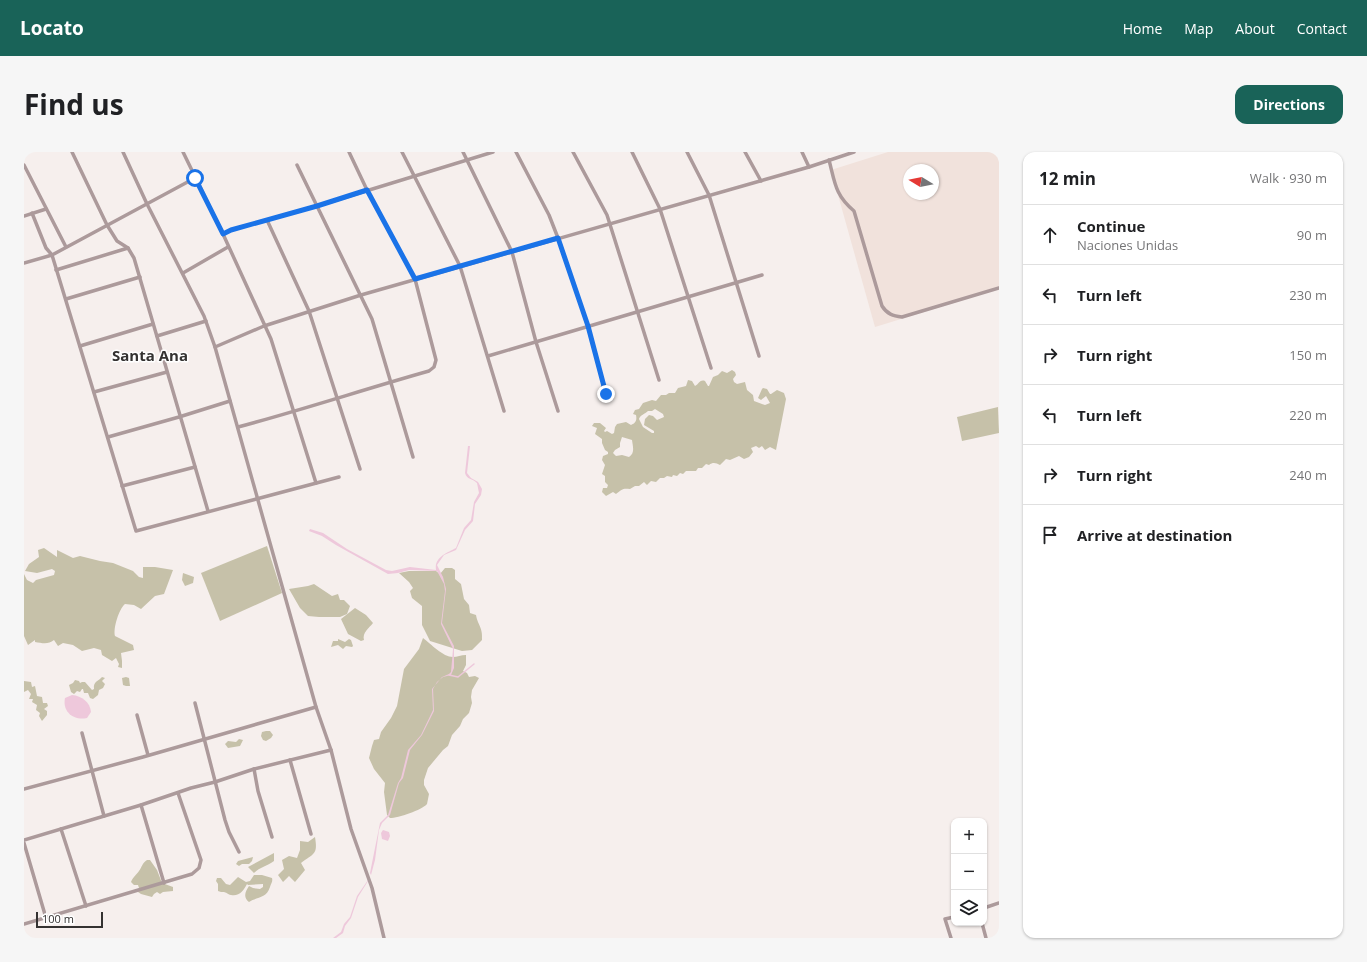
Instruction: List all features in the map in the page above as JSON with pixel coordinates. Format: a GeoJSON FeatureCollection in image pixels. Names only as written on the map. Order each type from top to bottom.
{"type":"FeatureCollection","features":[{"type":"Feature","properties":{"kind":"street"},"geometry":{"type":"LineString","coordinates":[[72,152],[107,225],[117,241],[128,248],[134,258],[179,417],[208,512]]}},
{"type":"Feature","properties":{"kind":"street"},"geometry":{"type":"LineString","coordinates":[[123,152],[147,204],[206,321],[215,347],[316,707],[331,750],[351,829],[368,875],[384,938]]}},
{"type":"Feature","properties":{"kind":"street"},"geometry":{"type":"LineString","coordinates":[[183,152],[223,234],[271,339],[316,483]]}},
{"type":"Feature","properties":{"kind":"street"},"geometry":{"type":"LineString","coordinates":[[238,427],[338,399],[429,371],[434,367],[436,360],[415,279],[367,190],[349,152]]}},
{"type":"Feature","properties":{"kind":"street"},"geometry":{"type":"LineString","coordinates":[[402,152],[460,266],[504,411]]}},
{"type":"Feature","properties":{"kind":"street"},"geometry":{"type":"LineString","coordinates":[[463,152],[512,252],[536,342],[558,411]]}},
{"type":"Feature","properties":{"kind":"street"},"geometry":{"type":"LineString","coordinates":[[223,234],[231,230],[317,206],[492,152]]}},
{"type":"Feature","properties":{"kind":"street"},"geometry":{"type":"LineString","coordinates":[[516,152],[558,238],[588,327],[606,394]]}},
{"type":"Feature","properties":{"kind":"street"},"geometry":{"type":"LineString","coordinates":[[573,152],[607,215],[659,380]]}},
{"type":"Feature","properties":{"kind":"street"},"geometry":{"type":"LineString","coordinates":[[632,152],[660,209],[711,368]]}},
{"type":"Feature","properties":{"kind":"street"},"geometry":{"type":"LineString","coordinates":[[687,152],[709,195],[759,356]]}},
{"type":"Feature","properties":{"kind":"street"},"geometry":{"type":"LineString","coordinates":[[745,152],[760,181]]}},
{"type":"Feature","properties":{"kind":"street"},"geometry":{"type":"LineString","coordinates":[[802,152],[809,167]]}},
{"type":"Feature","properties":{"kind":"street"},"geometry":{"type":"LineString","coordinates":[[215,347],[264,326],[361,295],[809,167],[854,152]]}},
{"type":"Feature","properties":{"kind":"street"},"geometry":{"type":"LineString","coordinates":[[829,160],[837,193],[845,204],[854,211],[882,306],[886,312],[894,316],[902,317],[999,288]]}},
{"type":"Feature","properties":{"kind":"street"},"geometry":{"type":"LineString","coordinates":[[24,165],[66,248]]}},
{"type":"Feature","properties":{"kind":"street"},"geometry":{"type":"LineString","coordinates":[[297,165],[372,319],[414,457]]}},
{"type":"Feature","properties":{"kind":"street"},"geometry":{"type":"LineString","coordinates":[[24,263],[52,255],[195,178]]}},
{"type":"Feature","properties":{"kind":"street"},"geometry":{"type":"LineString","coordinates":[[24,216],[46,209]]}},
{"type":"Feature","properties":{"kind":"street"},"geometry":{"type":"LineString","coordinates":[[32,213],[46,248],[52,255],[136,531],[339,477]]}},
{"type":"Feature","properties":{"kind":"street"},"geometry":{"type":"LineString","coordinates":[[267,220],[309,311],[360,469]]}},
{"type":"Feature","properties":{"kind":"street"},"geometry":{"type":"LineString","coordinates":[[183,273],[228,247]]}},
{"type":"Feature","properties":{"kind":"street"},"geometry":{"type":"LineString","coordinates":[[56,270],[128,248]]}},
{"type":"Feature","properties":{"kind":"street"},"geometry":{"type":"LineString","coordinates":[[488,356],[762,275]]}},
{"type":"Feature","properties":{"kind":"street"},"geometry":{"type":"LineString","coordinates":[[66,299],[140,277]]}},
{"type":"Feature","properties":{"kind":"street"},"geometry":{"type":"LineString","coordinates":[[157,336],[206,321]]}},
{"type":"Feature","properties":{"kind":"street"},"geometry":{"type":"LineString","coordinates":[[80,346],[153,324]]}},
{"type":"Feature","properties":{"kind":"street"},"geometry":{"type":"LineString","coordinates":[[94,392],[167,372]]}},
{"type":"Feature","properties":{"kind":"street"},"geometry":{"type":"LineString","coordinates":[[108,437],[230,401]]}},
{"type":"Feature","properties":{"kind":"street"},"geometry":{"type":"LineString","coordinates":[[122,486],[195,467]]}},
{"type":"Feature","properties":{"kind":"street"},"geometry":{"type":"LineString","coordinates":[[195,703],[225,820],[239,852]]}},
{"type":"Feature","properties":{"kind":"street"},"geometry":{"type":"LineString","coordinates":[[24,789],[316,707]]}},
{"type":"Feature","properties":{"kind":"street"},"geometry":{"type":"LineString","coordinates":[[137,715],[148,755]]}},
{"type":"Feature","properties":{"kind":"street"},"geometry":{"type":"LineString","coordinates":[[82,733],[104,816]]}},
{"type":"Feature","properties":{"kind":"street"},"geometry":{"type":"LineString","coordinates":[[46,918],[24,842],[254,769],[331,750]]}},
{"type":"Feature","properties":{"kind":"street"},"geometry":{"type":"LineString","coordinates":[[290,760],[311,834]]}},
{"type":"Feature","properties":{"kind":"street"},"geometry":{"type":"LineString","coordinates":[[254,769],[258,791],[272,837]]}},
{"type":"Feature","properties":{"kind":"street"},"geometry":{"type":"LineString","coordinates":[[24,924],[164,883],[192,874],[199,868],[200,860],[178,792]]}},
{"type":"Feature","properties":{"kind":"street"},"geometry":{"type":"LineString","coordinates":[[141,805],[164,883]]}},
{"type":"Feature","properties":{"kind":"street"},"geometry":{"type":"LineString","coordinates":[[61,829],[86,906]]}},
{"type":"Feature","properties":{"kind":"street"},"geometry":{"type":"LineString","coordinates":[[987,907],[999,903]]}},
{"type":"Feature","properties":{"kind":"street"},"geometry":{"type":"LineString","coordinates":[[950,938],[945,919],[951,918]]}},
{"type":"Feature","properties":{"kind":"street"},"geometry":{"type":"LineString","coordinates":[[983,926],[986,938]]}},
{"type":"Feature","properties":{"kind":"shaded area"},"geometry":{"type":"Polygon","coordinates":[[[888,152],[999,152],[999,289],[875,327],[831,170],[888,152]]]}},
{"type":"Feature","properties":{"kind":"shaded area"},"geometry":{"type":"Polygon","coordinates":[[[732,370],[735,372],[736,375],[733,379],[734,382],[737,384],[745,382],[747,390],[753,395],[754,401],[765,405],[770,403],[766,396],[761,400],[758,398],[763,388],[767,389],[770,394],[777,390],[784,393],[786,399],[776,450],[770,447],[765,450],[762,446],[759,448],[756,446],[751,448],[753,452],[749,457],[744,459],[739,456],[730,460],[726,459],[720,465],[714,463],[709,465],[706,464],[702,468],[698,468],[696,471],[686,471],[677,476],[673,475],[672,477],[667,476],[660,478],[656,482],[651,481],[647,485],[644,482],[639,486],[635,486],[630,489],[623,489],[616,494],[613,492],[606,496],[602,492],[603,488],[607,488],[608,485],[605,482],[605,476],[602,474],[605,465],[602,460],[603,456],[608,454],[608,452],[605,450],[602,439],[595,434],[597,428],[592,426],[594,423],[600,423],[606,428],[604,431],[605,432],[607,431],[612,434],[614,433],[617,424],[626,422],[631,425],[636,421],[636,415],[633,414],[635,410],[639,409],[643,403],[652,400],[656,401],[661,395],[675,393],[678,388],[686,386],[688,380],[692,381],[695,386],[701,381],[705,381],[709,386],[713,377],[722,371],[727,373],[732,370]],[[655,409],[648,411],[639,419],[643,427],[652,433],[654,433],[654,431],[644,425],[645,419],[649,415],[653,416],[657,420],[664,417],[663,414],[655,409]],[[622,437],[620,447],[613,453],[616,456],[622,455],[629,457],[633,452],[632,440],[622,437]]]}},
{"type":"Feature","properties":{"kind":"shaded area"},"geometry":{"type":"Polygon","coordinates":[[[998,407],[999,433],[962,441],[957,417],[998,407]]]}},
{"type":"Feature","properties":{"kind":"shaded area"},"geometry":{"type":"Polygon","coordinates":[[[468,446],[470,446],[467,473],[471,478],[478,482],[482,489],[481,495],[475,504],[473,521],[465,530],[456,550],[444,555],[437,565],[443,577],[446,589],[442,623],[454,646],[454,668],[451,675],[443,677],[440,680],[442,677],[451,672],[453,649],[441,624],[445,591],[444,584],[437,571],[409,570],[388,574],[322,536],[309,531],[310,529],[323,533],[347,549],[386,570],[392,571],[410,567],[436,570],[437,562],[439,559],[445,554],[456,548],[464,528],[471,520],[474,502],[479,493],[477,483],[468,478],[465,473],[468,446]]]}},
{"type":"Feature","properties":{"kind":"shaded area"},"geometry":{"type":"Polygon","coordinates":[[[267,546],[282,593],[220,621],[201,573],[267,546]]]}},
{"type":"Feature","properties":{"kind":"shaded area"},"geometry":{"type":"Polygon","coordinates":[[[44,548],[57,557],[57,550],[73,558],[80,556],[113,563],[133,571],[139,577],[143,578],[143,567],[173,570],[164,594],[155,596],[141,609],[134,605],[125,604],[123,606],[116,624],[115,636],[133,645],[134,650],[121,653],[122,668],[118,667],[119,664],[116,658],[112,661],[102,655],[101,650],[94,648],[82,651],[73,645],[63,643],[58,646],[54,640],[49,643],[45,643],[35,642],[35,640],[28,645],[24,636],[24,574],[27,580],[33,583],[36,580],[54,575],[55,571],[52,569],[37,573],[25,571],[29,564],[39,557],[38,550],[44,548]]]}},
{"type":"Feature","properties":{"kind":"shaded area"},"geometry":{"type":"Polygon","coordinates":[[[445,568],[452,568],[455,570],[455,579],[461,584],[464,599],[469,605],[470,613],[476,615],[481,629],[482,640],[472,650],[462,651],[430,641],[422,625],[422,606],[412,598],[410,591],[413,588],[399,573],[409,571],[436,571],[440,574],[445,568]]]}},
{"type":"Feature","properties":{"kind":"shaded area"},"geometry":{"type":"Polygon","coordinates":[[[183,573],[194,577],[193,583],[185,586],[182,580],[183,573]]]}},
{"type":"Feature","properties":{"kind":"shaded area"},"geometry":{"type":"Polygon","coordinates":[[[314,584],[332,596],[338,594],[340,600],[344,600],[350,606],[347,614],[340,617],[308,616],[300,608],[289,589],[314,584]]]}},
{"type":"Feature","properties":{"kind":"shaded area"},"geometry":{"type":"Polygon","coordinates":[[[355,608],[366,615],[373,623],[365,633],[364,640],[361,641],[348,634],[341,619],[355,608]]]}},
{"type":"Feature","properties":{"kind":"shaded area"},"geometry":{"type":"Polygon","coordinates":[[[423,638],[445,655],[453,657],[466,655],[466,665],[463,671],[467,673],[469,677],[475,676],[479,678],[472,690],[472,703],[469,713],[452,735],[448,746],[428,768],[424,780],[424,785],[429,794],[427,804],[410,813],[390,818],[387,815],[384,792],[385,783],[374,769],[369,758],[374,740],[379,739],[381,732],[397,706],[404,669],[419,649],[423,638]]]}},
{"type":"Feature","properties":{"kind":"shaded area"},"geometry":{"type":"Polygon","coordinates":[[[338,639],[345,642],[349,639],[351,640],[353,646],[346,646],[343,649],[338,645],[331,647],[333,641],[338,641],[338,639]]]}},
{"type":"Feature","properties":{"kind":"shaded area"},"geometry":{"type":"Polygon","coordinates":[[[102,677],[105,678],[102,681],[105,684],[103,688],[99,690],[98,695],[93,699],[90,698],[88,693],[84,693],[83,689],[74,694],[71,692],[69,685],[75,680],[79,681],[80,683],[85,682],[92,690],[94,689],[95,683],[102,677]]]}},
{"type":"Feature","properties":{"kind":"shaded area"},"geometry":{"type":"Polygon","coordinates":[[[122,678],[129,678],[130,686],[123,685],[122,678]]]}},
{"type":"Feature","properties":{"kind":"shaded area"},"geometry":{"type":"Polygon","coordinates":[[[24,681],[31,682],[32,687],[35,686],[37,696],[42,697],[43,703],[47,703],[48,706],[44,709],[47,711],[47,715],[42,721],[39,716],[40,713],[36,710],[37,705],[32,702],[33,699],[29,699],[31,694],[28,690],[24,692],[24,681]]]}},
{"type":"Feature","properties":{"kind":"shaded area"},"geometry":{"type":"Polygon","coordinates":[[[435,685],[433,689],[434,711],[422,735],[410,750],[403,778],[399,783],[390,815],[382,823],[379,830],[375,860],[371,875],[370,873],[380,823],[388,815],[398,783],[401,778],[408,750],[421,735],[433,710],[432,689],[435,685]]]}},
{"type":"Feature","properties":{"kind":"shaded area"},"geometry":{"type":"Polygon","coordinates":[[[72,695],[82,698],[89,705],[91,712],[87,718],[82,719],[74,717],[67,711],[65,707],[65,698],[72,695]]]}},
{"type":"Feature","properties":{"kind":"shaded area"},"geometry":{"type":"Polygon","coordinates":[[[270,731],[273,735],[266,741],[263,740],[261,736],[262,732],[270,731]]]}},
{"type":"Feature","properties":{"kind":"shaded area"},"geometry":{"type":"Polygon","coordinates":[[[239,739],[243,740],[240,746],[228,748],[225,744],[228,741],[236,742],[239,739]]]}},
{"type":"Feature","properties":{"kind":"shaded area"},"geometry":{"type":"Polygon","coordinates":[[[383,830],[389,832],[390,836],[388,841],[382,839],[381,833],[383,830]]]}},
{"type":"Feature","properties":{"kind":"shaded area"},"geometry":{"type":"Polygon","coordinates":[[[315,837],[316,847],[314,853],[301,863],[305,870],[295,882],[289,876],[283,882],[278,875],[284,869],[282,860],[289,856],[297,858],[300,850],[300,841],[308,842],[315,837]]]}},
{"type":"Feature","properties":{"kind":"shaded area"},"geometry":{"type":"Polygon","coordinates":[[[274,853],[274,861],[254,873],[248,867],[274,853]]]}},
{"type":"Feature","properties":{"kind":"shaded area"},"geometry":{"type":"Polygon","coordinates":[[[253,857],[249,864],[242,864],[239,866],[236,864],[238,861],[253,857]]]}},
{"type":"Feature","properties":{"kind":"shaded area"},"geometry":{"type":"Polygon","coordinates":[[[147,860],[150,860],[157,870],[162,883],[173,887],[173,891],[163,892],[160,894],[157,892],[152,897],[138,892],[138,885],[134,885],[131,882],[147,860]]]}},
{"type":"Feature","properties":{"kind":"shaded area"},"geometry":{"type":"Polygon","coordinates":[[[254,875],[262,875],[272,878],[268,891],[261,897],[249,902],[245,894],[249,886],[260,889],[263,887],[263,884],[247,884],[243,891],[236,895],[218,891],[218,884],[216,881],[217,878],[221,878],[226,884],[230,885],[238,877],[246,882],[250,881],[254,875]]]}},
{"type":"Feature","properties":{"kind":"shaded area"},"geometry":{"type":"Polygon","coordinates":[[[368,880],[358,897],[351,918],[345,926],[343,933],[336,938],[333,938],[341,932],[344,924],[350,917],[357,896],[368,880]]]}},
{"type":"Feature","properties":{"kind":"waterway"},"geometry":{"type":"LineString","coordinates":[[449,675],[458,677],[474,664]]}},
{"type":"Feature","properties":{"kind":"district","name":"Santa Ana"},"geometry":{"type":"Point","coordinates":[150,356]}},
{"type":"Feature","properties":{"kind":"route"},"geometry":{"type":"LineString","coordinates":[[195,178],[223,234],[231,230],[317,206],[367,190],[415,279],[558,238],[588,326],[606,394]]}}]}
